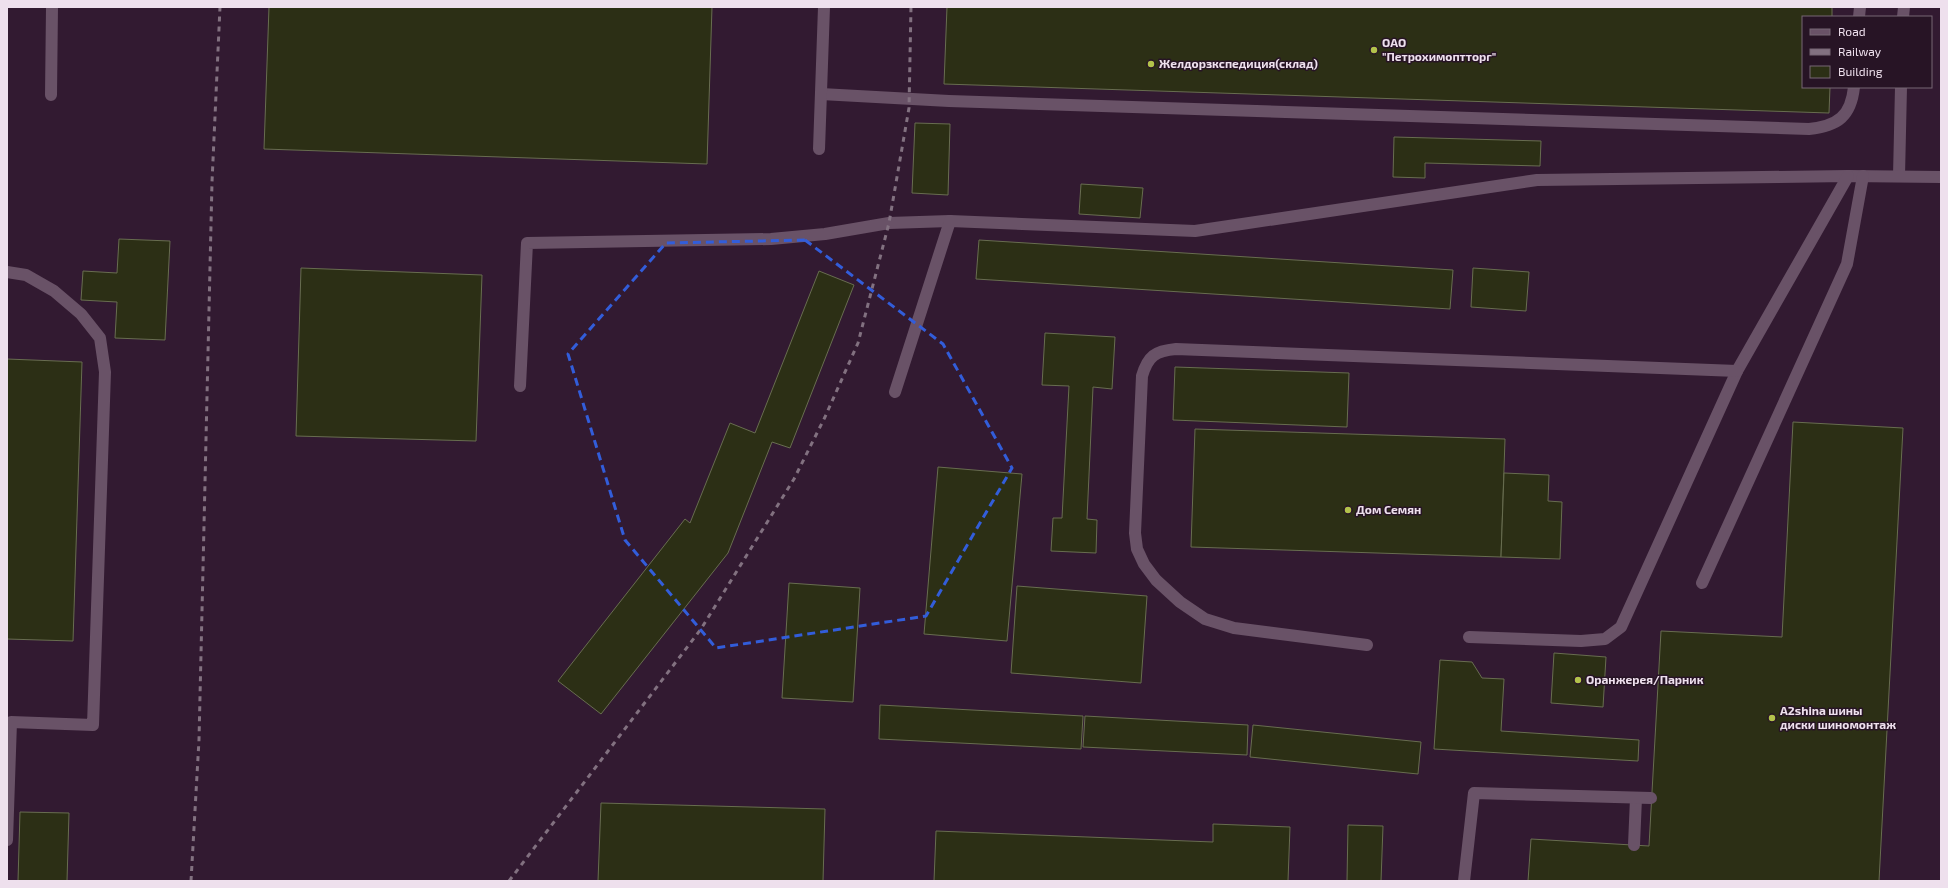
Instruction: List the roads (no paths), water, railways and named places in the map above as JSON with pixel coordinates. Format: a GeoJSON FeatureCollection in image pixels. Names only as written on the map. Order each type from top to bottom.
{"type":"FeatureCollection","features":[{"type":"Feature","properties":{"kind":"lane"},"geometry":{"type":"LineString","coordinates":[[51,95],[52,7]]}},
{"type":"Feature","properties":{"kind":"lane"},"geometry":{"type":"LineString","coordinates":[[819,150],[824,7]]}},
{"type":"Feature","properties":{"kind":"lane"},"geometry":{"type":"LineString","coordinates":[[821,94],[949,101],[1809,129],[1825,128],[1840,120],[1849,107],[1854,88]]}},
{"type":"Feature","properties":{"kind":"lane"},"geometry":{"type":"LineString","coordinates":[[1899,176],[1901,88]]}},
{"type":"Feature","properties":{"kind":"lane"},"geometry":{"type":"LineString","coordinates":[[520,386],[527,243],[771,239],[825,234],[889,223],[950,221],[1195,231],[1537,180],[1848,176],[1941,178]]}},
{"type":"Feature","properties":{"kind":"lane"},"geometry":{"type":"LineString","coordinates":[[1468,637],[1581,641],[1605,639],[1622,627],[1737,371],[1848,176]]}},
{"type":"Feature","properties":{"kind":"lane"},"geometry":{"type":"LineString","coordinates":[[1702,583],[1847,264],[1863,176]]}},
{"type":"Feature","properties":{"kind":"lane"},"geometry":{"type":"LineString","coordinates":[[895,392],[950,221]]}},
{"type":"Feature","properties":{"kind":"lane"},"geometry":{"type":"LineString","coordinates":[[7,272],[26,276],[54,291],[81,314],[100,338],[105,372],[93,725],[9,721],[7,840]]}},
{"type":"Feature","properties":{"kind":"lane"},"geometry":{"type":"LineString","coordinates":[[1367,645],[1234,628],[1205,619],[1180,602],[1156,580],[1144,564],[1137,549],[1135,533],[1142,376],[1146,362],[1153,355],[1164,350],[1176,348],[1737,371]]}},
{"type":"Feature","properties":{"kind":"lane"},"geometry":{"type":"LineString","coordinates":[[1464,881],[1474,793],[1652,798]]}},
{"type":"Feature","properties":{"kind":"lane"},"geometry":{"type":"LineString","coordinates":[[1634,845],[1636,798]]}},
{"type":"Feature","properties":{"kind":"railway"},"geometry":{"type":"LineString","coordinates":[[191,881],[199,740],[212,182],[220,7]]}},
{"type":"Feature","properties":{"kind":"railway"},"geometry":{"type":"LineString","coordinates":[[509,881],[701,629],[794,479],[825,417],[858,343],[889,223],[909,108],[911,7]]}},
{"type":"Feature","properties":{"kind":"place","name":"ОАО \"Петрохимоптторг\""},"geometry":{"type":"Point","coordinates":[1374,50]}},
{"type":"Feature","properties":{"kind":"place","name":"Желдорзкспедиция(склад)"},"geometry":{"type":"Point","coordinates":[1151,64]}},
{"type":"Feature","properties":{"kind":"place","name":"Дом Семян"},"geometry":{"type":"Point","coordinates":[1348,510]}},
{"type":"Feature","properties":{"kind":"place","name":"Оранжерея/Парник"},"geometry":{"type":"Point","coordinates":[1578,680]}},
{"type":"Feature","properties":{"kind":"place","name":"A2shina шины диски шиномонтаж"},"geometry":{"type":"Point","coordinates":[1772,718]}}]}
